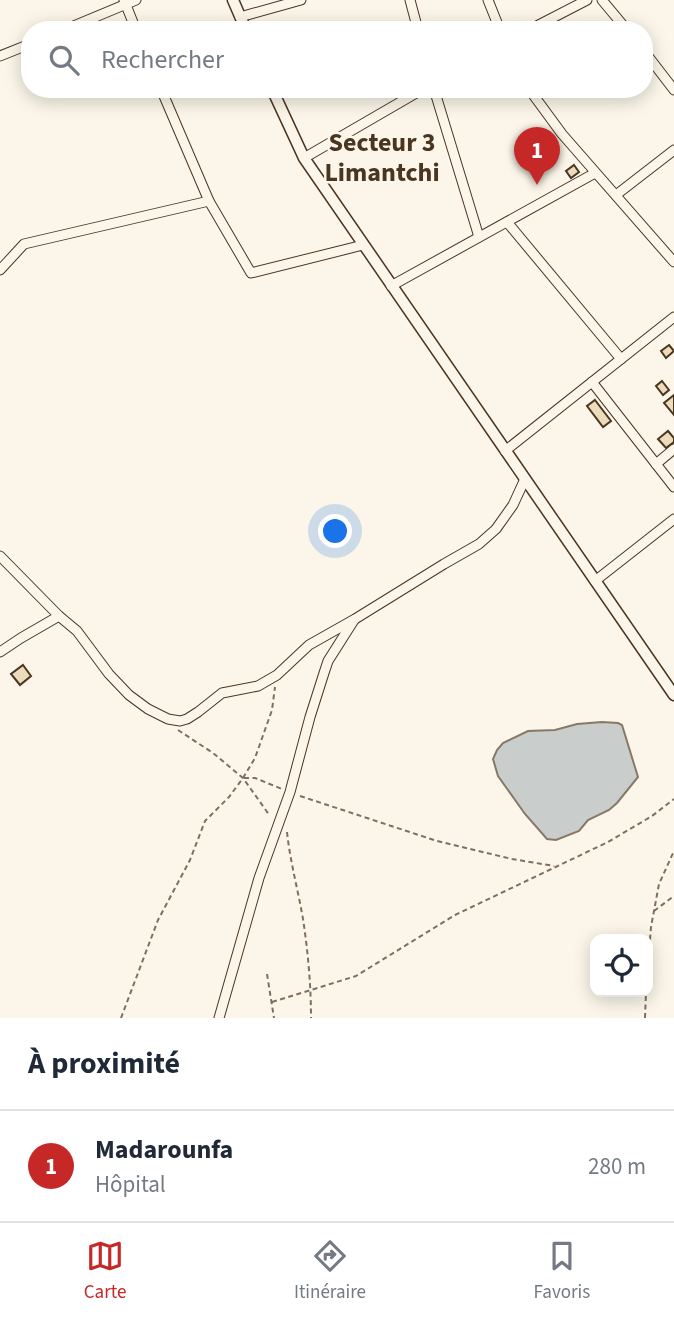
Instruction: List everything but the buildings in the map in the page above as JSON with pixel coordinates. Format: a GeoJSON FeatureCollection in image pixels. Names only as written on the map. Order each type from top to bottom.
{"type":"FeatureCollection","features":[{"type":"Feature","properties":{"kind":"street"},"geometry":{"type":"LineString","coordinates":[[83,21],[124,2],[135,0]]}},
{"type":"Feature","properties":{"kind":"street"},"geometry":{"type":"LineString","coordinates":[[233,0],[242,21]]}},
{"type":"Feature","properties":{"kind":"street"},"geometry":{"type":"LineString","coordinates":[[240,17],[301,0]]}},
{"type":"Feature","properties":{"kind":"street"},"geometry":{"type":"LineString","coordinates":[[410,0],[416,21]]}},
{"type":"Feature","properties":{"kind":"street"},"geometry":{"type":"LineString","coordinates":[[488,0],[496,21]]}},
{"type":"Feature","properties":{"kind":"street"},"geometry":{"type":"LineString","coordinates":[[546,21],[587,0]]}},
{"type":"Feature","properties":{"kind":"street"},"geometry":{"type":"LineString","coordinates":[[601,0],[619,21]]}},
{"type":"Feature","properties":{"kind":"street"},"geometry":{"type":"LineString","coordinates":[[124,2],[132,21]]}},
{"type":"Feature","properties":{"kind":"street"},"geometry":{"type":"LineString","coordinates":[[0,56],[21,48]]}},
{"type":"Feature","properties":{"kind":"street"},"geometry":{"type":"LineString","coordinates":[[653,63],[674,90]]}},
{"type":"Feature","properties":{"kind":"street"},"geometry":{"type":"LineString","coordinates":[[165,98],[209,201],[251,273],[363,245]]}},
{"type":"Feature","properties":{"kind":"street"},"geometry":{"type":"LineString","coordinates":[[276,98],[304,159],[674,695]]}},
{"type":"Feature","properties":{"kind":"street"},"geometry":{"type":"LineString","coordinates":[[304,159],[408,98]]}},
{"type":"Feature","properties":{"kind":"street"},"geometry":{"type":"LineString","coordinates":[[437,98],[479,237]]}},
{"type":"Feature","properties":{"kind":"street"},"geometry":{"type":"LineString","coordinates":[[536,98],[562,134],[674,262]]}},
{"type":"Feature","properties":{"kind":"street"},"geometry":{"type":"LineString","coordinates":[[616,195],[674,150]]}},
{"type":"Feature","properties":{"kind":"street"},"geometry":{"type":"LineString","coordinates":[[391,286],[595,173]]}},
{"type":"Feature","properties":{"kind":"street"},"geometry":{"type":"LineString","coordinates":[[0,270],[23,244],[209,201]]}},
{"type":"Feature","properties":{"kind":"street"},"geometry":{"type":"LineString","coordinates":[[507,222],[621,359]]}},
{"type":"Feature","properties":{"kind":"street"},"geometry":{"type":"LineString","coordinates":[[505,451],[674,317]]}},
{"type":"Feature","properties":{"kind":"street"},"geometry":{"type":"LineString","coordinates":[[592,382],[674,487]]}},
{"type":"Feature","properties":{"kind":"street"},"geometry":{"type":"LineString","coordinates":[[656,464],[674,449]]}},
{"type":"Feature","properties":{"kind":"street"},"geometry":{"type":"LineString","coordinates":[[0,556],[77,631],[109,674],[129,695],[168,719],[187,719],[222,693],[258,686],[277,675],[309,645],[479,544],[496,529],[508,513],[525,479]]}},
{"type":"Feature","properties":{"kind":"street"},"geometry":{"type":"LineString","coordinates":[[595,581],[674,519]]}},
{"type":"Feature","properties":{"kind":"street"},"geometry":{"type":"LineString","coordinates":[[0,652],[60,616]]}},
{"type":"Feature","properties":{"kind":"street"},"geometry":{"type":"LineString","coordinates":[[219,1018],[259,878],[282,830],[310,717],[328,661],[355,619]]}},
{"type":"Feature","properties":{"kind":"path"},"geometry":{"type":"LineString","coordinates":[[121,1018],[158,920],[190,860],[205,821],[229,797],[255,758],[272,710],[277,675]]}},
{"type":"Feature","properties":{"kind":"path"},"geometry":{"type":"LineString","coordinates":[[168,719],[180,732],[213,753],[243,778],[287,838],[303,917],[312,990],[311,1018]]}},
{"type":"Feature","properties":{"kind":"path"},"geometry":{"type":"LineString","coordinates":[[243,778],[255,778],[290,793],[437,841],[555,866]]}},
{"type":"Feature","properties":{"kind":"path"},"geometry":{"type":"LineString","coordinates":[[272,1002],[356,976],[455,915],[608,842],[652,816],[674,799]]}},
{"type":"Feature","properties":{"kind":"path"},"geometry":{"type":"LineString","coordinates":[[282,830],[287,838]]}},
{"type":"Feature","properties":{"kind":"path"},"geometry":{"type":"LineString","coordinates":[[650,934],[659,884],[674,850]]}},
{"type":"Feature","properties":{"kind":"path"},"geometry":{"type":"LineString","coordinates":[[654,912],[674,896]]}},
{"type":"Feature","properties":{"kind":"path"},"geometry":{"type":"LineString","coordinates":[[267,974],[274,1018]]}},
{"type":"Feature","properties":{"kind":"path"},"geometry":{"type":"LineString","coordinates":[[645,1018],[646,997]]}},
{"type":"Feature","properties":{"kind":"shaded area"},"geometry":{"type":"Polygon","coordinates":[[[602,722],[622,725],[638,777],[617,803],[588,820],[579,831],[556,840],[547,839],[498,776],[493,759],[497,750],[503,743],[528,731],[555,730],[577,724],[602,722]]]}},
{"type":"Feature","properties":{"kind":"place","name":"Madarounfa"},"geometry":{"type":"Point","coordinates":[537,185]}},
{"type":"Feature","properties":{"kind":"district","name":"Secteur 3 Limantchi"},"geometry":{"type":"Point","coordinates":[382,157]}}]}
